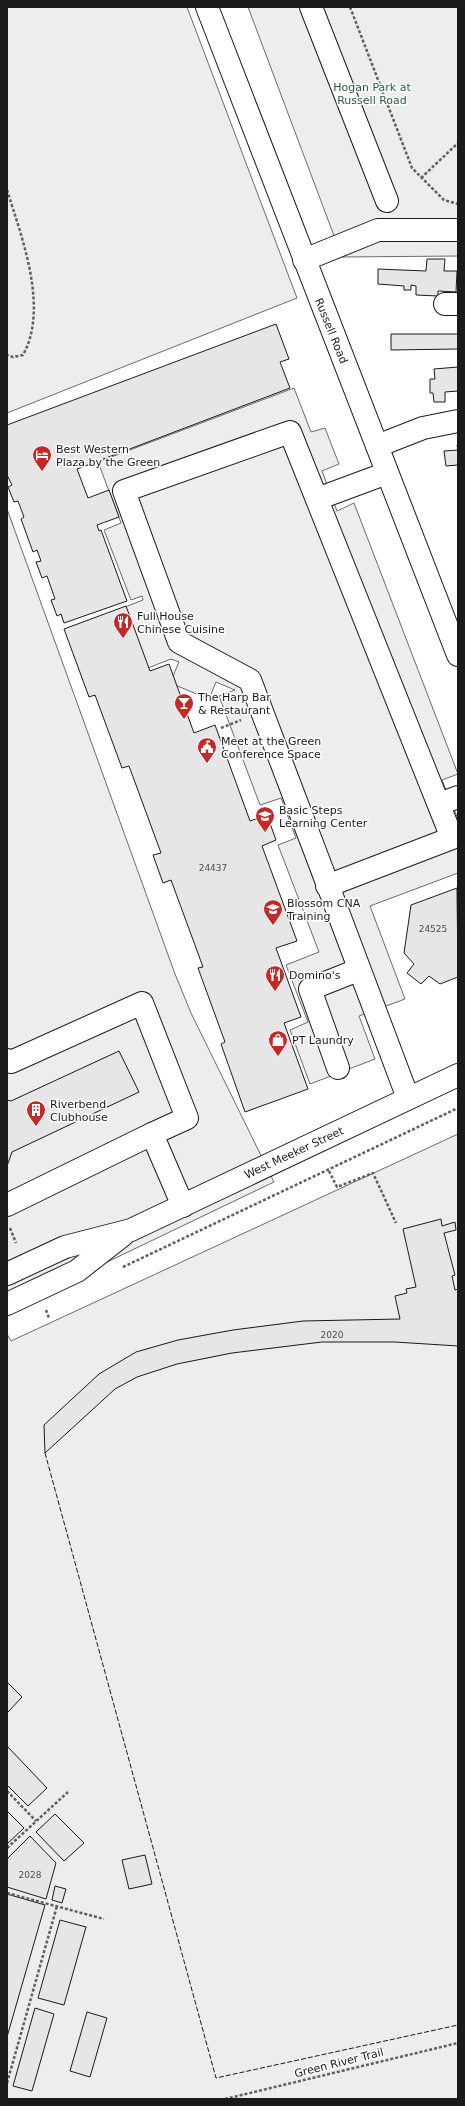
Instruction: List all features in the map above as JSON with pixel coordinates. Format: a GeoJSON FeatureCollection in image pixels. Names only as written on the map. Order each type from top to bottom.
{"type":"FeatureCollection","features":[{"type":"Feature","properties":{"kind":"street","name":"Russell Road"},"geometry":{"type":"LineString","coordinates":[[207,7],[387,473],[454,632],[458,655]]}},
{"type":"Feature","properties":{"kind":"street"},"geometry":{"type":"LineString","coordinates":[[311,7],[387,201]]}},
{"type":"Feature","properties":{"kind":"street"},"geometry":{"type":"LineString","coordinates":[[304,260],[378,230],[458,230]]}},
{"type":"Feature","properties":{"kind":"street"},"geometry":{"type":"LineString","coordinates":[[377,446],[423,428],[458,421]]}},
{"type":"Feature","properties":{"kind":"street"},"geometry":{"type":"LineString","coordinates":[[327,886],[452,838],[448,801],[317,499],[290,432],[124,491],[179,642],[250,680],[358,970],[408,1098]]}},
{"type":"Feature","properties":{"kind":"street"},"geometry":{"type":"LineString","coordinates":[[317,499],[387,473]]}},
{"type":"Feature","properties":{"kind":"street"},"geometry":{"type":"LineString","coordinates":[[338,1068],[310,989],[358,970]]}},
{"type":"Feature","properties":{"kind":"street"},"geometry":{"type":"LineString","coordinates":[[7,1060],[11,1062],[142,1003],[187,1118],[7,1204]]}},
{"type":"Feature","properties":{"kind":"street","name":"West Meeker Street"},"geometry":{"type":"LineString","coordinates":[[7,1274],[65,1247],[130,1230],[458,1075]]}},
{"type":"Feature","properties":{"kind":"street"},"geometry":{"type":"LineString","coordinates":[[152,1134],[183,1206]]}},
{"type":"Feature","properties":{"kind":"street","name":"West Meeker Street"},"geometry":{"type":"LineString","coordinates":[[7,1304],[77,1271],[130,1230]]}},
{"type":"Feature","properties":{"kind":"path"},"geometry":{"type":"LineString","coordinates":[[350,7],[412,168],[420,178],[444,200],[458,204]]}},
{"type":"Feature","properties":{"kind":"path"},"geometry":{"type":"LineString","coordinates":[[420,178],[458,142]]}},
{"type":"Feature","properties":{"kind":"path"},"geometry":{"type":"LineString","coordinates":[[7,190],[31,271],[33,302],[30,342],[23,355],[13,357],[7,355]]}},
{"type":"Feature","properties":{"kind":"path"},"geometry":{"type":"LineString","coordinates":[[221,728],[228,725]]}},
{"type":"Feature","properties":{"kind":"path"},"geometry":{"type":"LineString","coordinates":[[119,1268],[329,1171],[458,1108]]}},
{"type":"Feature","properties":{"kind":"path"},"geometry":{"type":"LineString","coordinates":[[329,1171],[337,1187],[373,1173],[396,1223]]}},
{"type":"Feature","properties":{"kind":"path"},"geometry":{"type":"LineString","coordinates":[[7,1222],[17,1245]]}},
{"type":"Feature","properties":{"kind":"path"},"geometry":{"type":"LineString","coordinates":[[7,1791],[36,1821]]}},
{"type":"Feature","properties":{"kind":"path"},"geometry":{"type":"LineString","coordinates":[[7,1848],[68,1792]]}},
{"type":"Feature","properties":{"kind":"path"},"geometry":{"type":"LineString","coordinates":[[7,1892],[104,1919]]}},
{"type":"Feature","properties":{"kind":"path"},"geometry":{"type":"LineString","coordinates":[[7,2083],[57,1906]]}},
{"type":"Feature","properties":{"kind":"path","name":"Green River Trail"},"geometry":{"type":"LineString","coordinates":[[225,2099],[458,2043]]}},
{"type":"Feature","properties":{"kind":"shaded area"},"geometry":{"type":"Polygon","coordinates":[[[7,7],[187,7],[297,298],[7,413],[7,7]]]}},
{"type":"Feature","properties":{"kind":"shaded area","name":"Hogan Park at Russell Road"},"geometry":{"type":"Polygon","coordinates":[[[248,7],[458,7],[458,256],[342,257],[248,7]]]}},
{"type":"Feature","properties":{"kind":"shaded area"},"geometry":{"type":"Polygon","coordinates":[[[294,388],[311,432],[325,428],[339,464],[322,471],[337,511],[354,503],[458,774],[442,780],[458,819],[458,873],[370,906],[405,999],[359,1016],[375,1059],[310,1084],[290,1030],[308,1022],[286,965],[319,952],[278,845],[296,838],[281,798],[260,805],[219,696],[235,690],[216,682],[209,699],[170,683],[179,662],[171,659],[148,668],[125,607],[143,600],[142,596],[131,600],[104,530],[121,523],[98,462],[294,388]]]}},
{"type":"Feature","properties":{"kind":"shaded area"},"geometry":{"type":"Polygon","coordinates":[[[7,509],[175,974],[191,1013],[274,1182],[7,1310],[7,509]]]}},
{"type":"Feature","properties":{"kind":"shaded area"},"geometry":{"type":"Polygon","coordinates":[[[458,1134],[458,2099],[7,2099],[7,1334],[11,1341],[458,1134]]]}},
{"type":"Feature","properties":{"kind":"building"},"geometry":{"type":"Polygon","coordinates":[[[427,259],[445,259],[444,271],[457,271],[456,292],[438,291],[438,296],[416,295],[416,286],[411,285],[411,290],[404,290],[404,286],[378,284],[378,269],[426,271],[427,259]]]}},
{"type":"Feature","properties":{"kind":"building","name":"Best Western Plaza by the Green"},"geometry":{"type":"Polygon","coordinates":[[[276,324],[289,359],[280,362],[290,388],[77,469],[88,498],[109,490],[119,517],[97,525],[99,531],[101,530],[127,601],[64,623],[61,614],[57,616],[51,600],[55,599],[47,576],[42,578],[36,562],[41,561],[37,550],[33,552],[21,519],[24,517],[18,501],[14,502],[8,487],[12,485],[7,475],[7,425],[276,324]]]}},
{"type":"Feature","properties":{"kind":"building"},"geometry":{"type":"Polygon","coordinates":[[[391,334],[458,334],[458,349],[391,350],[391,334]]]}},
{"type":"Feature","properties":{"kind":"building"},"geometry":{"type":"Polygon","coordinates":[[[458,367],[458,391],[445,392],[445,402],[434,402],[433,393],[430,393],[430,379],[435,379],[434,369],[458,367]]]}},
{"type":"Feature","properties":{"kind":"building"},"geometry":{"type":"Polygon","coordinates":[[[458,450],[458,465],[446,466],[444,451],[458,450]]]}},
{"type":"Feature","properties":{"kind":"building"},"geometry":{"type":"Polygon","coordinates":[[[126,606],[150,671],[169,664],[194,733],[215,725],[250,821],[267,815],[276,840],[262,846],[297,941],[276,948],[301,1017],[284,1023],[308,1089],[245,1112],[221,1044],[225,1042],[198,968],[203,967],[171,880],[163,883],[153,855],[161,853],[129,766],[122,768],[95,695],[89,697],[64,629],[126,606]]]}},
{"type":"Feature","properties":{"kind":"building"},"geometry":{"type":"Polygon","coordinates":[[[457,888],[458,977],[440,984],[429,976],[421,984],[407,973],[414,964],[404,953],[411,905],[457,888]]]}},
{"type":"Feature","properties":{"kind":"building","name":"Riverbend Clubhouse"},"geometry":{"type":"Polygon","coordinates":[[[119,1051],[139,1092],[12,1152],[7,1166],[7,1100],[11,1101],[119,1051]]]}},
{"type":"Feature","properties":{"kind":"building"},"geometry":{"type":"Polygon","coordinates":[[[441,1219],[442,1226],[455,1222],[456,1230],[444,1233],[455,1275],[452,1276],[455,1290],[458,1289],[458,1346],[395,1342],[322,1342],[232,1353],[177,1364],[137,1377],[115,1389],[45,1453],[44,1425],[99,1374],[136,1352],[178,1340],[233,1330],[303,1321],[400,1319],[395,1296],[407,1293],[406,1289],[416,1287],[403,1229],[441,1219]]]}},
{"type":"Feature","properties":{"kind":"building"},"geometry":{"type":"Polygon","coordinates":[[[7,1682],[22,1697],[8,1712],[7,1711],[7,1682]]]}},
{"type":"Feature","properties":{"kind":"building"},"geometry":{"type":"Polygon","coordinates":[[[7,1746],[47,1788],[28,1806],[7,1785],[7,1746]]]}},
{"type":"Feature","properties":{"kind":"building"},"geometry":{"type":"Polygon","coordinates":[[[7,1811],[24,1828],[7,1844],[7,1811]]]}},
{"type":"Feature","properties":{"kind":"building"},"geometry":{"type":"Polygon","coordinates":[[[55,1814],[84,1843],[64,1861],[36,1832],[55,1814]]]}},
{"type":"Feature","properties":{"kind":"building"},"geometry":{"type":"Polygon","coordinates":[[[30,1836],[56,1863],[46,1899],[7,1887],[7,1859],[30,1836]]]}},
{"type":"Feature","properties":{"kind":"building"},"geometry":{"type":"Polygon","coordinates":[[[145,1855],[152,1884],[129,1889],[122,1860],[145,1855]]]}},
{"type":"Feature","properties":{"kind":"building"},"geometry":{"type":"Polygon","coordinates":[[[55,1886],[66,1889],[62,1903],[52,1900],[55,1886]]]}},
{"type":"Feature","properties":{"kind":"building"},"geometry":{"type":"Polygon","coordinates":[[[7,1894],[45,1905],[7,2037],[7,1894]]]}},
{"type":"Feature","properties":{"kind":"building"},"geometry":{"type":"Polygon","coordinates":[[[60,1920],[86,1927],[64,2005],[38,1998],[60,1920]]]}},
{"type":"Feature","properties":{"kind":"building"},"geometry":{"type":"Polygon","coordinates":[[[35,2008],[54,2014],[32,2091],[13,2086],[35,2008]]]}},
{"type":"Feature","properties":{"kind":"building"},"geometry":{"type":"Polygon","coordinates":[[[87,2012],[107,2018],[90,2077],[70,2071],[87,2012]]]}},
{"type":"Feature","properties":{"kind":"fence"},"geometry":{"type":"LineString","coordinates":[[45,1453],[216,2078],[458,2025]]}},
{"type":"Feature","properties":{"kind":"place","name":"Best Western Plaza by the Green"},"geometry":{"type":"Point","coordinates":[42,472]}},
{"type":"Feature","properties":{"kind":"place","name":"Full House Chinese Cuisine"},"geometry":{"type":"Point","coordinates":[123,639]}},
{"type":"Feature","properties":{"kind":"place","name":"The Harp Bar & Restaurant"},"geometry":{"type":"Point","coordinates":[184,720]}},
{"type":"Feature","properties":{"kind":"place","name":"Meet at the Green Conference Space"},"geometry":{"type":"Point","coordinates":[207,764]}},
{"type":"Feature","properties":{"kind":"place","name":"Basic Steps Learning Center"},"geometry":{"type":"Point","coordinates":[265,833]}},
{"type":"Feature","properties":{"kind":"place","name":"Blossom CNA Training"},"geometry":{"type":"Point","coordinates":[273,926]}},
{"type":"Feature","properties":{"kind":"place","name":"Domino's"},"geometry":{"type":"Point","coordinates":[275,992]}},
{"type":"Feature","properties":{"kind":"place","name":"PT Laundry"},"geometry":{"type":"Point","coordinates":[278,1057]}},
{"type":"Feature","properties":{"kind":"place","name":"Riverbend Clubhouse"},"geometry":{"type":"Point","coordinates":[36,1127]}}]}
